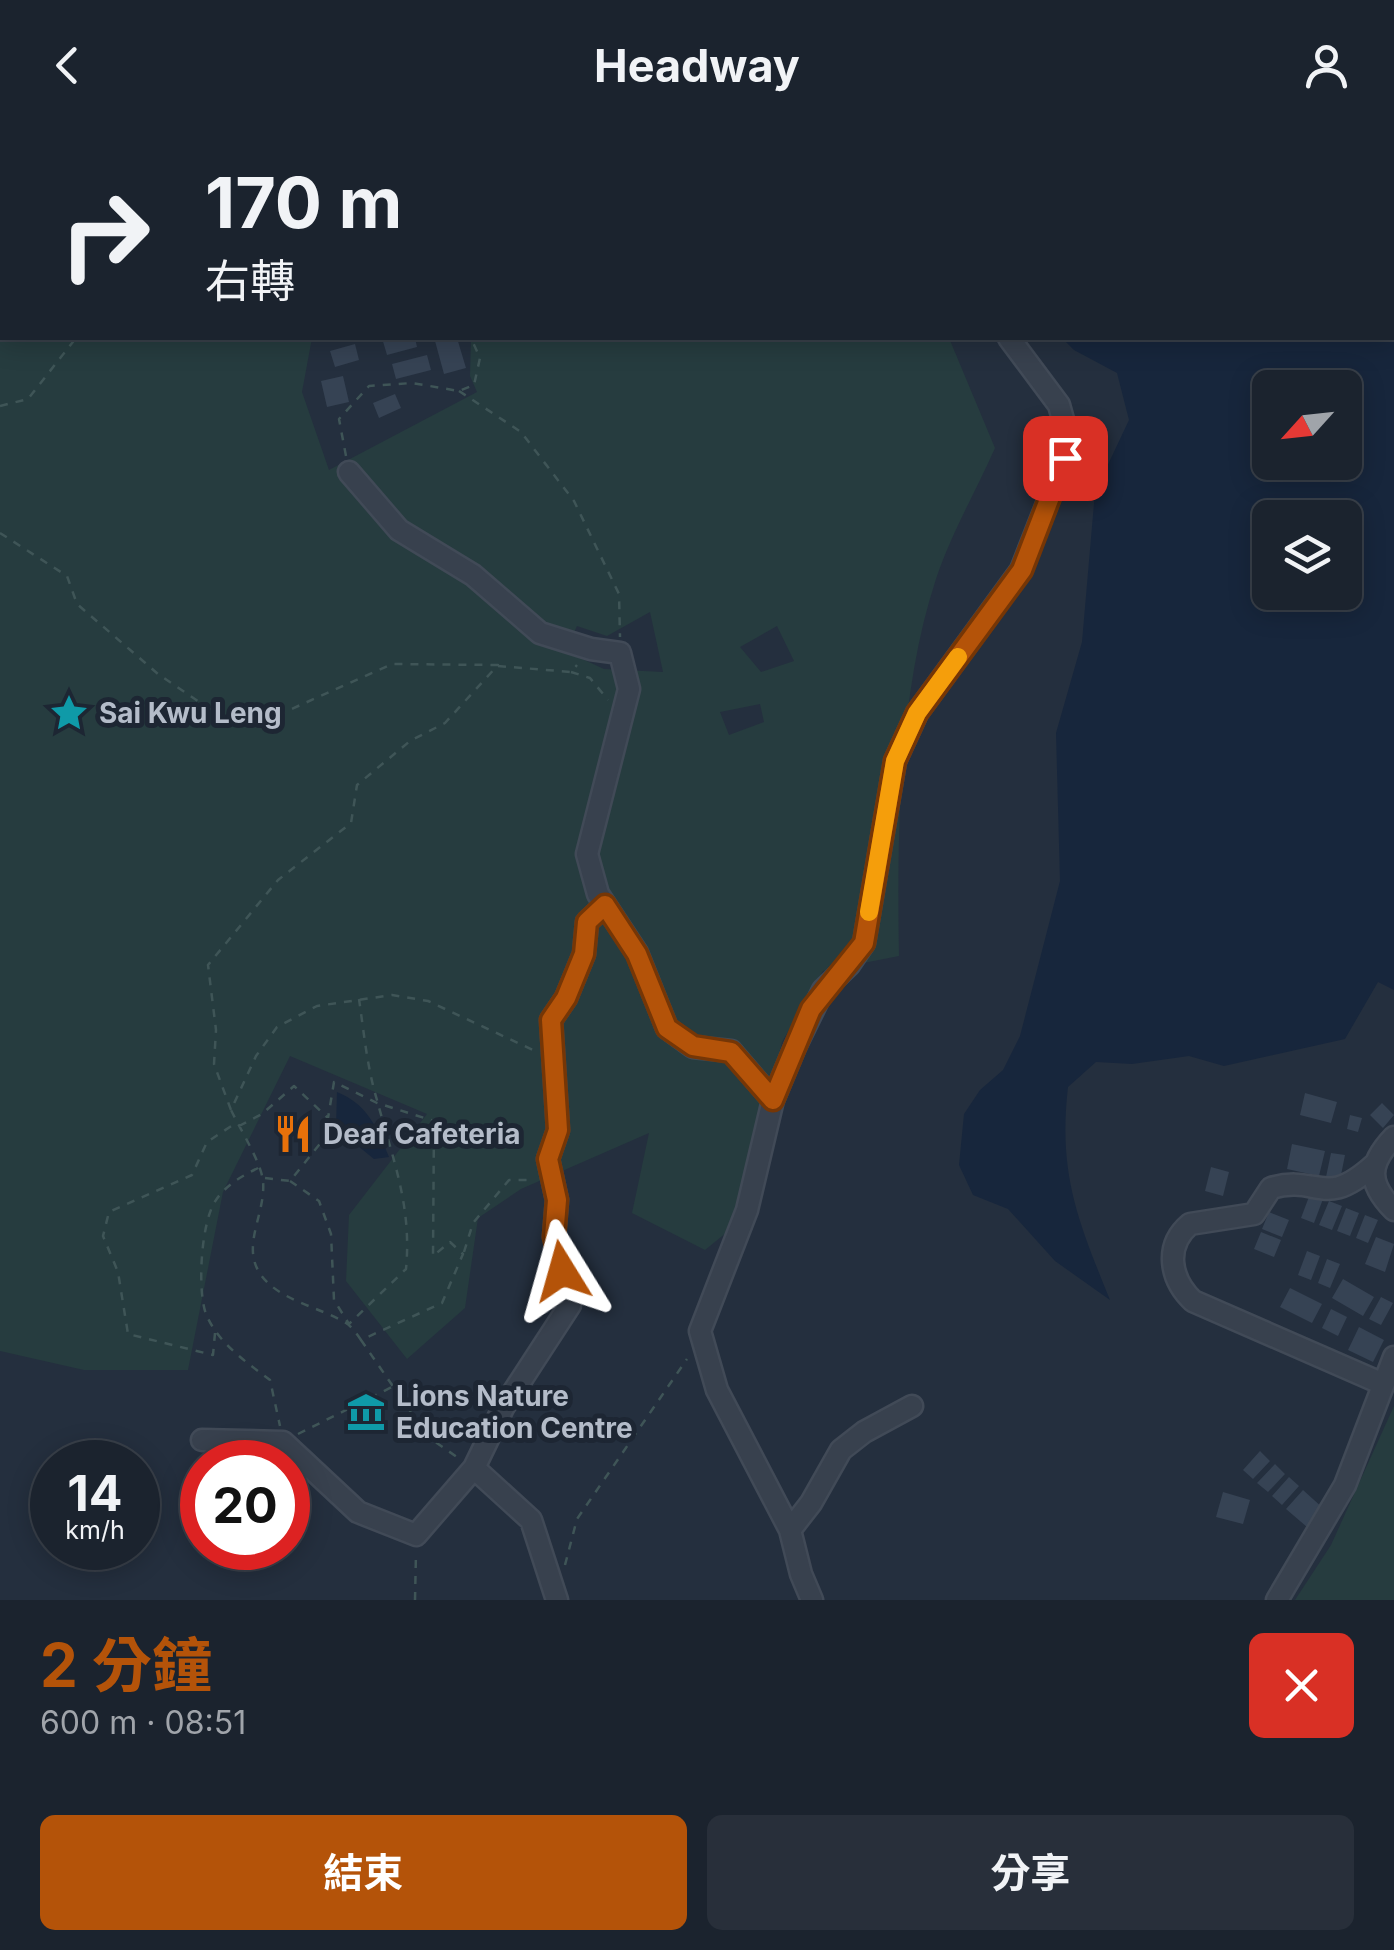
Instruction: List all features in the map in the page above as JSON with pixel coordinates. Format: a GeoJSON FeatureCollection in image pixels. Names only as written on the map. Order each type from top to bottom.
{"type":"FeatureCollection","features":[{"type":"Feature","properties":{"kind":"street"},"geometry":{"type":"LineString","coordinates":[[800,130],[833,130]]}},
{"type":"Feature","properties":{"kind":"street"},"geometry":{"type":"LineString","coordinates":[[812,1600],[790,1530],[717,1390],[700,1331],[747,1210],[773,1100],[811,1009],[864,943],[895,761],[917,713],[1022,570],[1060,477],[1069,440],[1066,420],[1060,405],[1010,340]]}},
{"type":"Feature","properties":{"kind":"street"},"geometry":{"type":"LineString","coordinates":[[349,472],[398,530],[473,575],[540,633],[592,650],[620,653],[629,689],[587,854],[598,894],[637,954],[667,1028],[693,1046],[731,1052],[773,1100]]}},
{"type":"Feature","properties":{"kind":"street"},"geometry":{"type":"LineString","coordinates":[[310,1467],[358,1512],[416,1535],[474,1468],[503,1408],[570,1306],[554,1237],[557,1200],[548,1159],[558,1130],[551,1020],[566,998],[584,954],[587,922],[605,905]]}},
{"type":"Feature","properties":{"kind":"street"},"geometry":{"type":"LineString","coordinates":[[1383,1384],[1206,1307],[1183,1291],[1172,1266],[1177,1240],[1190,1224],[1254,1214],[1271,1188],[1337,1190],[1354,1183],[1375,1164],[1394,1137]]}},
{"type":"Feature","properties":{"kind":"street"},"geometry":{"type":"LineString","coordinates":[[1375,1164],[1374,1182],[1381,1197],[1394,1210]]}},
{"type":"Feature","properties":{"kind":"street"},"geometry":{"type":"LineString","coordinates":[[1277,1600],[1345,1486],[1394,1357]]}},
{"type":"Feature","properties":{"kind":"street"},"geometry":{"type":"LineString","coordinates":[[790,1530],[811,1503],[841,1450],[864,1432],[912,1406]]}},
{"type":"Feature","properties":{"kind":"street"},"geometry":{"type":"LineString","coordinates":[[474,1468],[531,1520],[557,1598]]}},
{"type":"Feature","properties":{"kind":"path"},"geometry":{"type":"LineString","coordinates":[[0,406],[28,399],[74,340]]}},
{"type":"Feature","properties":{"kind":"path"},"geometry":{"type":"LineString","coordinates":[[459,391],[474,385],[480,358],[473,340]]}},
{"type":"Feature","properties":{"kind":"path"},"geometry":{"type":"LineString","coordinates":[[349,472],[339,420],[369,386],[412,383],[459,391],[521,432],[574,501],[619,594],[620,653]]}},
{"type":"Feature","properties":{"kind":"path"},"geometry":{"type":"LineString","coordinates":[[0,533],[67,576],[77,604],[158,674],[226,720],[258,724],[392,664],[571,672],[592,650]]}},
{"type":"Feature","properties":{"kind":"path"},"geometry":{"type":"LineString","coordinates":[[349,1324],[280,1291],[260,1274],[252,1253],[254,1233],[262,1218],[263,1178],[214,1064],[216,1030],[208,965],[278,880],[351,822],[356,785],[410,742],[445,722],[498,666]]}},
{"type":"Feature","properties":{"kind":"path"},"geometry":{"type":"LineString","coordinates":[[231,1110],[256,1056],[277,1028],[317,1006],[359,998],[392,995],[428,1001],[553,1059]]}},
{"type":"Feature","properties":{"kind":"path"},"geometry":{"type":"LineString","coordinates":[[349,1324],[406,1269],[409,1233],[398,1166],[368,1064],[359,998]]}},
{"type":"Feature","properties":{"kind":"path"},"geometry":{"type":"LineString","coordinates":[[290,1180],[327,1136],[334,1082],[378,1104],[434,1121],[434,1256],[450,1242],[463,1254]]}},
{"type":"Feature","properties":{"kind":"path"},"geometry":{"type":"LineString","coordinates":[[216,1330],[212,1355],[128,1334],[118,1272],[103,1236],[109,1212],[192,1175],[207,1142],[262,1114],[294,1086],[328,1118]]}},
{"type":"Feature","properties":{"kind":"path"},"geometry":{"type":"LineString","coordinates":[[258,1168],[238,1178],[214,1202],[200,1263],[205,1312],[238,1355],[270,1380],[283,1440]]}},
{"type":"Feature","properties":{"kind":"path"},"geometry":{"type":"LineString","coordinates":[[263,1178],[290,1180],[319,1201],[331,1234],[334,1300],[428,1436],[474,1468]]}},
{"type":"Feature","properties":{"kind":"path"},"geometry":{"type":"LineString","coordinates":[[362,1340],[442,1303],[473,1223],[508,1180],[552,1180]]}},
{"type":"Feature","properties":{"kind":"path"},"geometry":{"type":"LineString","coordinates":[[557,1598],[577,1519],[690,1356],[705,1346]]}},
{"type":"Feature","properties":{"kind":"path"},"geometry":{"type":"LineString","coordinates":[[287,1440],[395,1385]]}},
{"type":"Feature","properties":{"kind":"path"},"geometry":{"type":"LineString","coordinates":[[415,1600],[416,1535]]}},
{"type":"Feature","properties":{"kind":"green space"},"geometry":{"type":"Polygon","coordinates":[[[0,340],[312,340],[302,392],[329,470],[477,392],[470,376],[471,340],[950,340],[995,448],[942,562],[923,623],[914,670],[902,766],[899,956],[823,971],[782,1042],[737,1224],[705,1250],[632,1213],[649,1133],[521,1189],[478,1218],[465,1308],[407,1359],[346,1281],[349,1215],[427,1114],[290,1056],[223,1192],[188,1370],[84,1370],[0,1351],[0,340]],[[650,612],[607,636],[577,626],[565,651],[604,669],[663,672],[650,612]],[[777,626],[740,647],[761,672],[794,661],[777,626]],[[760,704],[720,712],[729,735],[764,722],[760,704]]]}},
{"type":"Feature","properties":{"kind":"green space"},"geometry":{"type":"Polygon","coordinates":[[[1394,1406],[1394,1600],[1295,1600],[1331,1545],[1394,1406]]]}},
{"type":"Feature","properties":{"kind":"water"},"geometry":{"type":"Polygon","coordinates":[[[1064,340],[1394,340],[1394,990],[1378,982],[1345,1039],[1224,1066],[1189,1056],[1132,1064],[1096,1062],[1068,1087],[1068,1172],[1080,1221],[1110,1300],[1055,1261],[1008,1209],[973,1195],[959,1165],[964,1114],[980,1090],[1003,1070],[1020,1036],[1060,881],[1056,733],[1082,642],[1095,492],[1129,420],[1117,373],[1074,350],[1064,340]]]}},
{"type":"Feature","properties":{"kind":"water"},"geometry":{"type":"Polygon","coordinates":[[[337,1092],[356,1103],[370,1118],[389,1157],[374,1159],[336,1128],[337,1092]]]}},
{"type":"Feature","properties":{"kind":"building"},"geometry":{"type":"Polygon","coordinates":[[[383,340],[415,340],[417,347],[387,355],[383,340]]]}},
{"type":"Feature","properties":{"kind":"building"},"geometry":{"type":"Polygon","coordinates":[[[458,340],[466,368],[444,374],[435,341],[458,340]]]}},
{"type":"Feature","properties":{"kind":"building"},"geometry":{"type":"Polygon","coordinates":[[[355,344],[359,360],[335,367],[330,351],[355,344]]]}},
{"type":"Feature","properties":{"kind":"building"},"geometry":{"type":"Polygon","coordinates":[[[427,355],[431,370],[396,379],[392,364],[427,355]]]}},
{"type":"Feature","properties":{"kind":"building"},"geometry":{"type":"Polygon","coordinates":[[[343,376],[349,402],[327,407],[321,381],[343,376]]]}},
{"type":"Feature","properties":{"kind":"building"},"geometry":{"type":"Polygon","coordinates":[[[395,394],[401,408],[379,418],[373,403],[395,394]]]}},
{"type":"Feature","properties":{"kind":"building"},"geometry":{"type":"Polygon","coordinates":[[[1305,1093],[1337,1102],[1331,1123],[1300,1115],[1305,1093]]]}},
{"type":"Feature","properties":{"kind":"building"},"geometry":{"type":"Polygon","coordinates":[[[1382,1103],[1394,1115],[1383,1128],[1370,1115],[1382,1103]]]}},
{"type":"Feature","properties":{"kind":"building"},"geometry":{"type":"Polygon","coordinates":[[[1350,1115],[1362,1118],[1358,1132],[1347,1129],[1350,1115]]]}},
{"type":"Feature","properties":{"kind":"building"},"geometry":{"type":"Polygon","coordinates":[[[1292,1144],[1325,1151],[1319,1176],[1287,1169],[1292,1144]]]}},
{"type":"Feature","properties":{"kind":"building"},"geometry":{"type":"Polygon","coordinates":[[[1331,1153],[1345,1155],[1340,1180],[1326,1177],[1331,1153]]]}},
{"type":"Feature","properties":{"kind":"building"},"geometry":{"type":"Polygon","coordinates":[[[1211,1167],[1229,1172],[1223,1196],[1205,1191],[1211,1167]]]}},
{"type":"Feature","properties":{"kind":"building"},"geometry":{"type":"Polygon","coordinates":[[[1310,1194],[1323,1199],[1314,1223],[1301,1218],[1310,1194]]]}},
{"type":"Feature","properties":{"kind":"building"},"geometry":{"type":"Polygon","coordinates":[[[1329,1201],[1342,1206],[1332,1230],[1319,1225],[1329,1201]]]}},
{"type":"Feature","properties":{"kind":"building"},"geometry":{"type":"Polygon","coordinates":[[[1346,1208],[1359,1213],[1350,1236],[1337,1231],[1346,1208]]]}},
{"type":"Feature","properties":{"kind":"building"},"geometry":{"type":"Polygon","coordinates":[[[1269,1212],[1289,1220],[1282,1237],[1262,1229],[1269,1212]]]}},
{"type":"Feature","properties":{"kind":"building"},"geometry":{"type":"Polygon","coordinates":[[[1365,1215],[1378,1220],[1368,1243],[1356,1238],[1365,1215]]]}},
{"type":"Feature","properties":{"kind":"building"},"geometry":{"type":"Polygon","coordinates":[[[1261,1232],[1281,1240],[1274,1257],[1254,1249],[1261,1232]]]}},
{"type":"Feature","properties":{"kind":"building"},"geometry":{"type":"Polygon","coordinates":[[[1376,1237],[1394,1244],[1385,1272],[1365,1264],[1376,1237]]]}},
{"type":"Feature","properties":{"kind":"building"},"geometry":{"type":"Polygon","coordinates":[[[1307,1251],[1320,1256],[1311,1280],[1298,1275],[1307,1251]]]}},
{"type":"Feature","properties":{"kind":"building"},"geometry":{"type":"Polygon","coordinates":[[[1327,1259],[1340,1264],[1330,1288],[1318,1283],[1327,1259]]]}},
{"type":"Feature","properties":{"kind":"building"},"geometry":{"type":"Polygon","coordinates":[[[1343,1279],[1374,1297],[1363,1316],[1332,1298],[1343,1279]]]}},
{"type":"Feature","properties":{"kind":"building"},"geometry":{"type":"Polygon","coordinates":[[[1290,1288],[1322,1304],[1312,1323],[1280,1307],[1290,1288]]]}},
{"type":"Feature","properties":{"kind":"building"},"geometry":{"type":"Polygon","coordinates":[[[1381,1297],[1393,1303],[1381,1325],[1369,1319],[1381,1297]]]}},
{"type":"Feature","properties":{"kind":"building"},"geometry":{"type":"Polygon","coordinates":[[[1331,1309],[1347,1317],[1338,1336],[1322,1328],[1331,1309]]]}},
{"type":"Feature","properties":{"kind":"building"},"geometry":{"type":"Polygon","coordinates":[[[1359,1327],[1384,1340],[1373,1362],[1348,1350],[1359,1327]]]}},
{"type":"Feature","properties":{"kind":"building"},"geometry":{"type":"Polygon","coordinates":[[[1260,1451],[1270,1461],[1253,1479],[1243,1470],[1260,1451]]]}},
{"type":"Feature","properties":{"kind":"building"},"geometry":{"type":"Polygon","coordinates":[[[1275,1464],[1285,1474],[1268,1492],[1257,1483],[1275,1464]]]}},
{"type":"Feature","properties":{"kind":"building"},"geometry":{"type":"Polygon","coordinates":[[[1289,1477],[1299,1486],[1282,1505],[1272,1496],[1289,1477]]]}},
{"type":"Feature","properties":{"kind":"building"},"geometry":{"type":"Polygon","coordinates":[[[1303,1490],[1324,1509],[1307,1527],[1286,1509],[1303,1490]]]}},
{"type":"Feature","properties":{"kind":"building"},"geometry":{"type":"Polygon","coordinates":[[[1223,1492],[1250,1500],[1243,1524],[1216,1517],[1223,1492]]]}},
{"type":"Feature","properties":{"kind":"slow traffic"},"geometry":{"type":"LineString","coordinates":[[869,912],[895,761],[917,713],[958,657]]}},
{"type":"Feature","properties":{"kind":"place","name":"Sai Kwu Leng"},"geometry":{"type":"Point","coordinates":[69,713]}},
{"type":"Feature","properties":{"kind":"place","name":"Deaf Cafeteria"},"geometry":{"type":"Point","coordinates":[293,1134]}},
{"type":"Feature","properties":{"kind":"place","name":"Lions Nature Education Centre"},"geometry":{"type":"Point","coordinates":[366,1412]}},
{"type":"Feature","properties":{"kind":"route"},"geometry":{"type":"LineString","coordinates":[[562,1271],[554,1237],[557,1200],[548,1159],[558,1130],[551,1020],[566,998],[584,954],[587,922],[605,905],[637,954],[667,1028],[693,1046],[731,1052],[773,1100],[811,1009],[864,943],[895,761],[917,713],[1022,570],[1065,458]]}}]}
